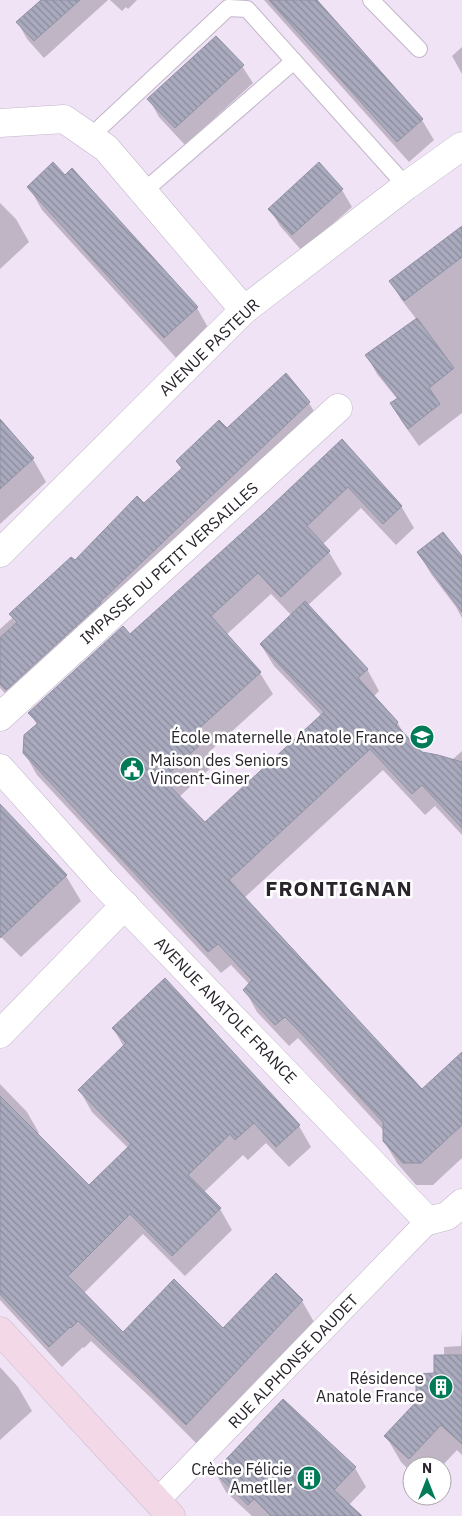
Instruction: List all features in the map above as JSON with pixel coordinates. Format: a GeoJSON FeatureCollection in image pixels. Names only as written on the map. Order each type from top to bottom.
{"type":"FeatureCollection","features":[{"type":"Feature","properties":{"kind":"main road"},"geometry":{"type":"LineString","coordinates":[[0,1331],[164,1508]]}},
{"type":"Feature","properties":{"kind":"street"},"geometry":{"type":"LineString","coordinates":[[0,123],[64,119],[106,148],[244,310]]}},
{"type":"Feature","properties":{"kind":"street","name":"AVENUE PASTEUR"},"geometry":{"type":"LineString","coordinates":[[0,553],[244,310],[406,186],[462,146]]}},
{"type":"Feature","properties":{"kind":"street","name":"IMPASSE DU PETIT VERSAILLES"},"geometry":{"type":"LineString","coordinates":[[0,717],[338,408]]}},
{"type":"Feature","properties":{"kind":"street","name":"AVENUE ANATOLE FRANCE"},"geometry":{"type":"LineString","coordinates":[[0,768],[102,882],[428,1221]]}},
{"type":"Feature","properties":{"kind":"street"},"geometry":{"type":"LineString","coordinates":[[0,1034],[125,905]]}},
{"type":"Feature","properties":{"kind":"street"},"geometry":{"type":"LineString","coordinates":[[428,1221],[447,1216],[462,1203]]}},
{"type":"Feature","properties":{"kind":"street","name":"RUE ALPHONSE DAUDET"},"geometry":{"type":"LineString","coordinates":[[164,1508],[428,1221]]}},
{"type":"Feature","properties":{"kind":"lane"},"geometry":{"type":"LineString","coordinates":[[370,0],[418,49]]}},
{"type":"Feature","properties":{"kind":"lane"},"geometry":{"type":"LineString","coordinates":[[90,137],[228,8],[247,9],[406,186]]}},
{"type":"Feature","properties":{"kind":"lane"},"geometry":{"type":"LineString","coordinates":[[143,192],[294,61]]}},
{"type":"Feature","properties":{"kind":"building"},"geometry":{"type":"Polygon","coordinates":[[[41,0],[80,0],[34,41],[16,22],[41,0]]]}},
{"type":"Feature","properties":{"kind":"building"},"geometry":{"type":"Polygon","coordinates":[[[269,0],[317,0],[423,119],[397,142],[269,0]]]}},
{"type":"Feature","properties":{"kind":"building"},"geometry":{"type":"Polygon","coordinates":[[[216,36],[244,65],[175,128],[147,99],[216,36]]]}},
{"type":"Feature","properties":{"kind":"building"},"geometry":{"type":"Polygon","coordinates":[[[53,162],[65,175],[72,168],[198,307],[164,338],[27,187],[53,162]]]}},
{"type":"Feature","properties":{"kind":"building"},"geometry":{"type":"Polygon","coordinates":[[[319,162],[343,189],[292,235],[268,209],[319,162]]]}},
{"type":"Feature","properties":{"kind":"building"},"geometry":{"type":"Polygon","coordinates":[[[462,226],[462,257],[404,301],[389,281],[462,226]]]}},
{"type":"Feature","properties":{"kind":"building"},"geometry":{"type":"Polygon","coordinates":[[[417,318],[454,368],[429,388],[440,404],[408,429],[390,403],[398,398],[365,355],[417,318]]]}},
{"type":"Feature","properties":{"kind":"building"},"geometry":{"type":"Polygon","coordinates":[[[286,373],[310,402],[101,603],[6,690],[0,684],[0,638],[17,622],[9,614],[71,557],[75,560],[137,496],[144,503],[182,468],[176,461],[219,420],[227,428],[286,373]]]}},
{"type":"Feature","properties":{"kind":"building"},"geometry":{"type":"Polygon","coordinates":[[[0,419],[34,458],[0,489],[0,419]]]}},
{"type":"Feature","properties":{"kind":"building"},"geometry":{"type":"Polygon","coordinates":[[[342,439],[402,506],[383,524],[348,487],[307,526],[330,551],[281,597],[258,573],[211,616],[261,672],[194,733],[203,742],[163,779],[205,822],[324,712],[260,644],[305,601],[368,669],[358,678],[398,722],[396,725],[422,752],[462,762],[462,828],[422,785],[412,794],[370,749],[229,880],[422,1089],[462,1052],[462,1125],[421,1163],[403,1163],[383,1141],[383,1122],[301,1033],[285,1017],[275,1025],[243,990],[252,980],[218,944],[208,952],[23,753],[24,735],[38,723],[28,713],[123,626],[130,634],[265,512],[342,439]]]}},
{"type":"Feature","properties":{"kind":"building"},"geometry":{"type":"Polygon","coordinates":[[[443,532],[462,556],[462,612],[417,552],[443,532]]]}},
{"type":"Feature","properties":{"kind":"building"},"geometry":{"type":"Polygon","coordinates":[[[0,804],[67,875],[0,938],[0,804]]]}},
{"type":"Feature","properties":{"kind":"building"},"geometry":{"type":"Polygon","coordinates":[[[165,978],[300,1125],[276,1147],[254,1123],[235,1140],[230,1134],[188,1175],[221,1208],[172,1256],[130,1214],[68,1276],[123,1332],[174,1279],[223,1328],[276,1273],[303,1300],[186,1425],[78,1321],[49,1347],[0,1294],[0,1096],[89,1185],[131,1144],[78,1090],[126,1043],[112,1028],[165,978]]]}},
{"type":"Feature","properties":{"kind":"building","name":"Résidence Anatole France"},"geometry":{"type":"Polygon","coordinates":[[[434,1355],[462,1355],[462,1444],[441,1425],[412,1456],[406,1456],[384,1436],[416,1402],[416,1374],[434,1373],[434,1355]]]}},
{"type":"Feature","properties":{"kind":"building"},"geometry":{"type":"Polygon","coordinates":[[[283,1399],[356,1467],[334,1490],[362,1516],[271,1516],[254,1499],[248,1505],[214,1472],[283,1399]]]}},
{"type":"Feature","properties":{"kind":"place","name":"École maternelle Anatole France"},"geometry":{"type":"Point","coordinates":[422,737]}},
{"type":"Feature","properties":{"kind":"place","name":"Maison des Seniors Vincent-Giner"},"geometry":{"type":"Point","coordinates":[132,769]}},
{"type":"Feature","properties":{"kind":"place","name":"Résidence Anatole France"},"geometry":{"type":"Point","coordinates":[441,1387]}},
{"type":"Feature","properties":{"kind":"place","name":"Crèche Félicie Ametller"},"geometry":{"type":"Point","coordinates":[309,1478]}},
{"type":"Feature","properties":{"kind":"district","name":"FRONTIGNAN"},"geometry":{"type":"Point","coordinates":[339,889]}}]}
